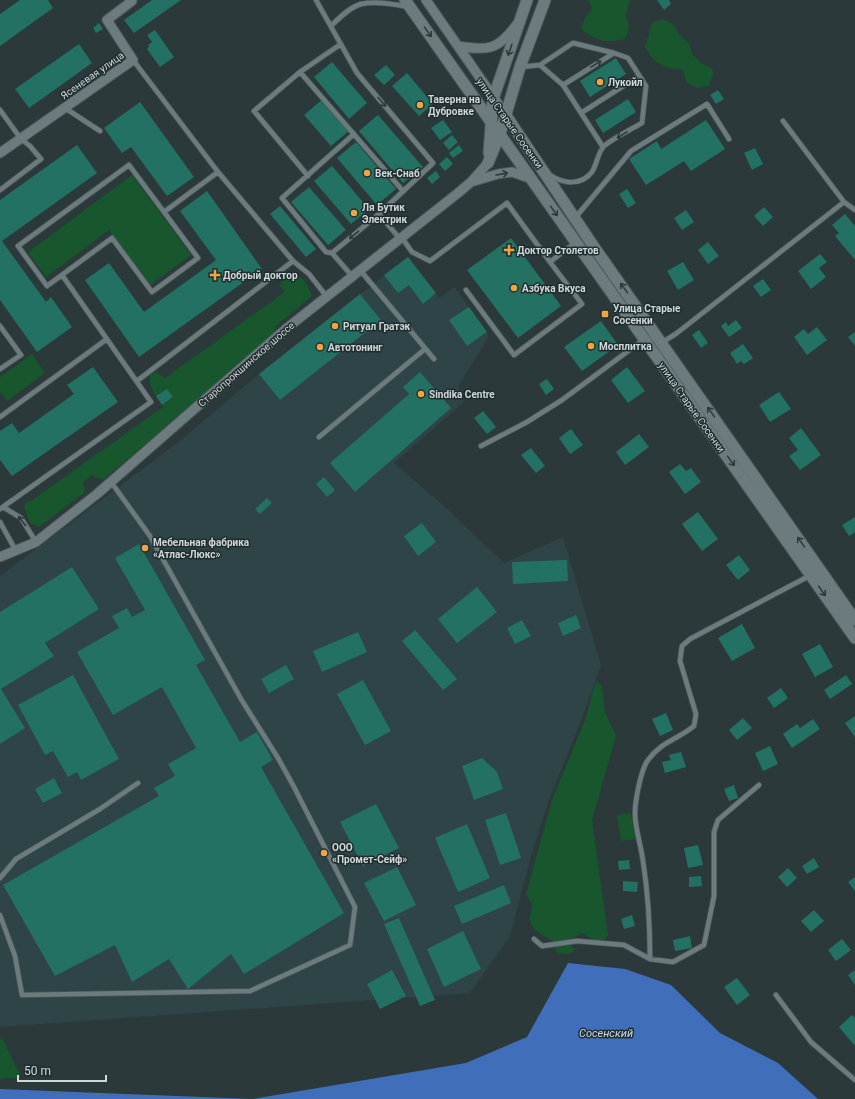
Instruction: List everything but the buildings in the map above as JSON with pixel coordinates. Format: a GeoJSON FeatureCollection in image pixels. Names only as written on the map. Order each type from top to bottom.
{"type":"FeatureCollection","features":[{"type":"Feature","properties":{"kind":"main road"},"geometry":{"type":"LineString","coordinates":[[488,163],[493,99],[527,0]]}},
{"type":"Feature","properties":{"kind":"main road","name":"Старопрокшинское шоссе"},"geometry":{"type":"LineString","coordinates":[[488,163],[500,134],[520,67],[545,0]]}},
{"type":"Feature","properties":{"kind":"main road","name":"улица Старые Сосенки"},"geometry":{"type":"LineString","coordinates":[[408,4],[855,638]]}},
{"type":"Feature","properties":{"kind":"main road","name":"улица Старые Сосенки"},"geometry":{"type":"LineString","coordinates":[[505,114],[575,218],[663,342],[855,620]]}},
{"type":"Feature","properties":{"kind":"street","name":"улица Старые Сосенки"},"geometry":{"type":"LineString","coordinates":[[426,0],[493,99],[505,114]]}},
{"type":"Feature","properties":{"kind":"street"},"geometry":{"type":"LineString","coordinates":[[458,46],[481,50],[496,46],[508,36],[516,24],[527,0]]}},
{"type":"Feature","properties":{"kind":"street","name":"Ясеневая улица"},"geometry":{"type":"LineString","coordinates":[[0,153],[133,60],[107,20],[131,1]]}},
{"type":"Feature","properties":{"kind":"street","name":"Старопрокшинское шоссе"},"geometry":{"type":"LineString","coordinates":[[0,557],[36,542],[111,482],[287,328],[471,182],[488,163]]}},
{"type":"Feature","properties":{"kind":"street"},"geometry":{"type":"LineString","coordinates":[[471,182],[498,174],[512,172],[532,179]]}},
{"type":"Feature","properties":{"kind":"lane"},"geometry":{"type":"LineString","coordinates":[[316,0],[357,73],[433,163],[379,214],[332,253]]}},
{"type":"Feature","properties":{"kind":"lane"},"geometry":{"type":"LineString","coordinates":[[331,26],[343,15],[361,4],[408,4]]}},
{"type":"Feature","properties":{"kind":"lane"},"geometry":{"type":"LineString","coordinates":[[308,176],[254,111],[300,72],[342,44]]}},
{"type":"Feature","properties":{"kind":"lane"},"geometry":{"type":"LineString","coordinates":[[520,67],[540,65],[573,44],[614,53],[628,58],[646,86],[642,123],[603,147],[592,172],[585,178],[575,182],[556,179],[543,171]]}},
{"type":"Feature","properties":{"kind":"lane"},"geometry":{"type":"LineString","coordinates":[[563,85],[614,53]]}},
{"type":"Feature","properties":{"kind":"lane"},"geometry":{"type":"LineString","coordinates":[[133,60],[218,172],[293,261],[309,274],[327,297]]}},
{"type":"Feature","properties":{"kind":"lane"},"geometry":{"type":"LineString","coordinates":[[540,65],[563,85],[603,147]]}},
{"type":"Feature","properties":{"kind":"lane"},"geometry":{"type":"LineString","coordinates":[[300,72],[403,191]]}},
{"type":"Feature","properties":{"kind":"lane"},"geometry":{"type":"LineString","coordinates":[[581,113],[639,76]]}},
{"type":"Feature","properties":{"kind":"lane"},"geometry":{"type":"LineString","coordinates":[[575,218],[631,152],[707,104],[729,139]]}},
{"type":"Feature","properties":{"kind":"lane"},"geometry":{"type":"LineString","coordinates":[[65,108],[100,131]]}},
{"type":"Feature","properties":{"kind":"lane"},"geometry":{"type":"LineString","coordinates":[[0,110],[21,139],[30,146],[41,159],[0,190]]}},
{"type":"Feature","properties":{"kind":"lane"},"geometry":{"type":"LineString","coordinates":[[783,121],[844,202],[855,210]]}},
{"type":"Feature","properties":{"kind":"lane"},"geometry":{"type":"LineString","coordinates":[[352,276],[332,253],[326,252],[282,198],[354,134]]}},
{"type":"Feature","properties":{"kind":"lane"},"geometry":{"type":"LineString","coordinates":[[129,165],[164,212],[198,258],[152,292],[112,238],[47,286],[18,246],[129,165]]}},
{"type":"Feature","properties":{"kind":"lane"},"geometry":{"type":"LineString","coordinates":[[164,212],[218,172]]}},
{"type":"Feature","properties":{"kind":"lane"},"geometry":{"type":"LineString","coordinates":[[663,342],[677,333],[844,202]]}},
{"type":"Feature","properties":{"kind":"lane"},"geometry":{"type":"LineString","coordinates":[[379,214],[412,252],[430,261],[507,203],[582,304],[514,354],[466,290]]}},
{"type":"Feature","properties":{"kind":"lane"},"geometry":{"type":"LineString","coordinates":[[550,262],[576,242]]}},
{"type":"Feature","properties":{"kind":"lane"},"geometry":{"type":"LineString","coordinates":[[137,381],[293,261]]}},
{"type":"Feature","properties":{"kind":"lane"},"geometry":{"type":"LineString","coordinates":[[360,270],[434,359]]}},
{"type":"Feature","properties":{"kind":"lane"},"geometry":{"type":"LineString","coordinates":[[36,542],[21,518],[1,508],[151,402],[62,275]]}},
{"type":"Feature","properties":{"kind":"lane"},"geometry":{"type":"LineString","coordinates":[[0,326],[21,354],[0,370]]}},
{"type":"Feature","properties":{"kind":"lane"},"geometry":{"type":"LineString","coordinates":[[0,417],[107,339]]}},
{"type":"Feature","properties":{"kind":"lane"},"geometry":{"type":"LineString","coordinates":[[481,446],[527,422],[562,400],[645,339]]}},
{"type":"Feature","properties":{"kind":"lane"},"geometry":{"type":"LineString","coordinates":[[320,437],[426,349]]}},
{"type":"Feature","properties":{"kind":"lane"},"geometry":{"type":"LineString","coordinates":[[0,915],[15,956],[22,995],[250,991],[350,945],[356,907],[278,758],[242,699],[150,536],[111,482]]}},
{"type":"Feature","properties":{"kind":"lane"},"geometry":{"type":"LineString","coordinates":[[0,522],[16,551]]}},
{"type":"Feature","properties":{"kind":"lane"},"geometry":{"type":"LineString","coordinates":[[650,958],[650,935],[644,862],[635,813],[639,786],[646,761],[661,745],[686,732],[694,726],[696,714],[680,661],[682,646],[690,640],[811,575]]}},
{"type":"Feature","properties":{"kind":"lane"},"geometry":{"type":"LineString","coordinates":[[0,878],[16,859],[100,809],[138,783]]}},
{"type":"Feature","properties":{"kind":"lane"},"geometry":{"type":"LineString","coordinates":[[534,939],[542,946],[577,941],[624,945],[650,958],[674,962],[704,945],[714,896],[714,832],[718,820],[759,785]]}},
{"type":"Feature","properties":{"kind":"lane"},"geometry":{"type":"LineString","coordinates":[[776,994],[811,1042],[855,1080]]}},
{"type":"Feature","properties":{"kind":"shaded area"},"geometry":{"type":"Polygon","coordinates":[[[408,257],[439,298],[455,287],[489,336],[458,387],[464,402],[394,463],[443,505],[504,563],[563,537],[601,665],[581,721],[549,800],[530,860],[510,936],[470,993],[0,1027],[0,576],[181,440],[259,374],[408,257]]]}},
{"type":"Feature","properties":{"kind":"green space"},"geometry":{"type":"Polygon","coordinates":[[[588,0],[630,0],[626,15],[629,26],[626,38],[614,41],[597,39],[581,29],[585,18],[592,8],[588,0]]]}},
{"type":"Feature","properties":{"kind":"green space"},"geometry":{"type":"Polygon","coordinates":[[[663,19],[673,24],[680,35],[689,43],[692,54],[701,63],[712,68],[713,74],[709,86],[697,88],[686,82],[683,70],[670,68],[660,64],[648,53],[645,47],[652,23],[663,19]]]}},
{"type":"Feature","properties":{"kind":"green space"},"geometry":{"type":"Polygon","coordinates":[[[132,175],[191,255],[150,285],[109,230],[46,277],[28,252],[132,175]]]}},
{"type":"Feature","properties":{"kind":"green space"},"geometry":{"type":"Polygon","coordinates":[[[295,275],[304,280],[312,296],[276,326],[273,336],[104,479],[96,478],[93,475],[82,483],[85,487],[84,493],[39,527],[30,523],[24,507],[26,502],[31,501],[163,407],[162,405],[173,398],[167,389],[156,396],[150,386],[151,374],[156,372],[165,378],[285,292],[280,286],[281,281],[295,275]]]}},
{"type":"Feature","properties":{"kind":"green space"},"geometry":{"type":"Polygon","coordinates":[[[32,354],[45,373],[7,401],[0,391],[0,377],[32,354]]]}},
{"type":"Feature","properties":{"kind":"green space"},"geometry":{"type":"Polygon","coordinates":[[[597,682],[602,686],[605,712],[616,736],[592,820],[608,935],[604,941],[598,942],[582,933],[571,939],[570,945],[575,949],[570,954],[557,953],[552,940],[541,934],[532,926],[530,918],[532,905],[526,894],[552,800],[585,720],[594,687],[597,682]]]}},
{"type":"Feature","properties":{"kind":"green space"},"geometry":{"type":"Polygon","coordinates":[[[631,813],[635,839],[621,841],[617,815],[631,813]]]}},
{"type":"Feature","properties":{"kind":"green space"},"geometry":{"type":"Polygon","coordinates":[[[2,1038],[21,1077],[0,1079],[0,1039],[2,1038]]]}},
{"type":"Feature","properties":{"kind":"water","name":"Сосенский"},"geometry":{"type":"Polygon","coordinates":[[[568,963],[625,969],[671,985],[720,1033],[778,1063],[818,1099],[253,1099],[466,1063],[527,1037],[568,963]]]}},
{"type":"Feature","properties":{"kind":"water"},"geometry":{"type":"Polygon","coordinates":[[[0,1089],[253,1099],[0,1099],[0,1089]]]}},
{"type":"Feature","properties":{"kind":"place","name":"Лукойл"},"geometry":{"type":"Point","coordinates":[600,82]}},
{"type":"Feature","properties":{"kind":"place","name":"Таверна на Дубровке"},"geometry":{"type":"Point","coordinates":[420,105]}},
{"type":"Feature","properties":{"kind":"place","name":"Век-Снаб"},"geometry":{"type":"Point","coordinates":[367,173]}},
{"type":"Feature","properties":{"kind":"place","name":"Ля Бутик Электрик"},"geometry":{"type":"Point","coordinates":[354,213]}},
{"type":"Feature","properties":{"kind":"place","name":"Доктор Столетов"},"geometry":{"type":"Point","coordinates":[509,250]}},
{"type":"Feature","properties":{"kind":"place","name":"Добрый доктор"},"geometry":{"type":"Point","coordinates":[215,275]}},
{"type":"Feature","properties":{"kind":"place","name":"Азбука Вкуса"},"geometry":{"type":"Point","coordinates":[514,288]}},
{"type":"Feature","properties":{"kind":"place","name":"Улица Старые Сосенки"},"geometry":{"type":"Point","coordinates":[605,314]}},
{"type":"Feature","properties":{"kind":"place","name":"Ритуал Гратэк"},"geometry":{"type":"Point","coordinates":[335,326]}},
{"type":"Feature","properties":{"kind":"place","name":"Мосплитка"},"geometry":{"type":"Point","coordinates":[591,346]}},
{"type":"Feature","properties":{"kind":"place","name":"Автотонинг"},"geometry":{"type":"Point","coordinates":[320,347]}},
{"type":"Feature","properties":{"kind":"place","name":"Sindika Centre"},"geometry":{"type":"Point","coordinates":[421,394]}},
{"type":"Feature","properties":{"kind":"place","name":"Мебельная фабрика «Атлас-Люкс»"},"geometry":{"type":"Point","coordinates":[145,548]}},
{"type":"Feature","properties":{"kind":"place","name":"ООО «Промет-Сейф»"},"geometry":{"type":"Point","coordinates":[324,853]}}]}
